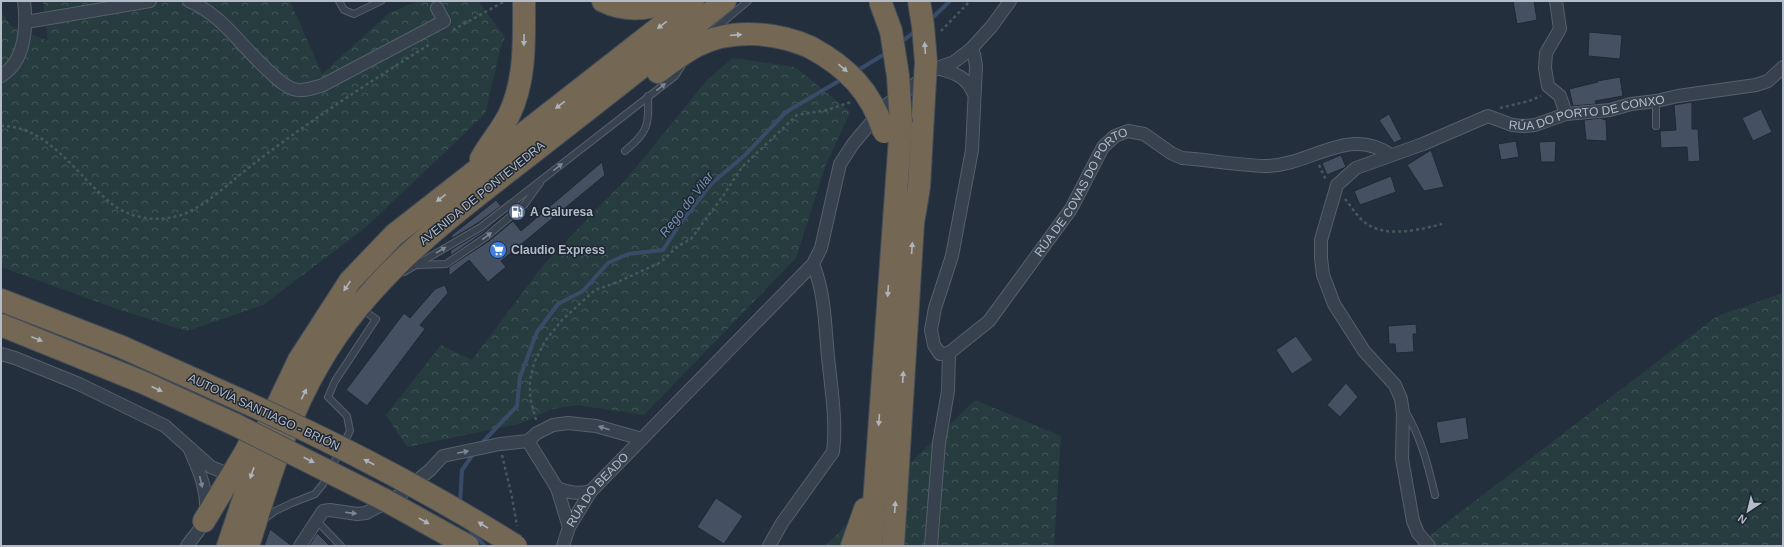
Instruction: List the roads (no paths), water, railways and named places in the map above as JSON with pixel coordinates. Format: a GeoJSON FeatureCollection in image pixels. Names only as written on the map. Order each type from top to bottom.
{"type":"FeatureCollection","features":[{"type":"Feature","properties":{"kind":"highway"},"geometry":{"type":"LineString","coordinates":[[472,174],[508,117],[515,101],[521,79],[523,63],[524,1]]}},
{"type":"Feature","properties":{"kind":"highway"},"geometry":{"type":"LineString","coordinates":[[603,1],[613,6],[629,10],[671,1]]}},
{"type":"Feature","properties":{"kind":"highway","name":"AVENIDA DE PONTEVEDRA"},"geometry":{"type":"LineString","coordinates":[[278,426],[286,386],[299,360],[350,282],[394,235],[693,1]]}},
{"type":"Feature","properties":{"kind":"highway","name":"AVENIDA DE PONTEVEDRA"},"geometry":{"type":"LineString","coordinates":[[278,426],[320,362],[365,299],[414,248],[461,207],[725,1]]}},
{"type":"Feature","properties":{"kind":"highway"},"geometry":{"type":"LineString","coordinates":[[880,1],[891,31],[905,122],[919,187],[914,223],[893,546]]}},
{"type":"Feature","properties":{"kind":"highway"},"geometry":{"type":"LineString","coordinates":[[871,546],[894,210],[905,122],[909,70],[901,23],[894,1]]}},
{"type":"Feature","properties":{"kind":"highway"},"geometry":{"type":"LineString","coordinates":[[905,122],[926,62],[919,1]]}},
{"type":"Feature","properties":{"kind":"highway"},"geometry":{"type":"LineString","coordinates":[[592,106],[610,106],[698,45],[725,36],[753,35],[783,38],[810,47],[827,56],[844,69],[859,84],[879,116],[905,122]]}},
{"type":"Feature","properties":{"kind":"highway","name":"AUTOVÍA SANTIAGO - BRIÓN"},"geometry":{"type":"LineString","coordinates":[[1,300],[122,347],[295,424],[360,457],[478,522],[517,538]]}},
{"type":"Feature","properties":{"kind":"highway","name":"AUTOVÍA SANTIAGO - BRIÓN"},"geometry":{"type":"LineString","coordinates":[[1,325],[142,382],[236,425],[386,500],[468,546]]}},
{"type":"Feature","properties":{"kind":"highway"},"geometry":{"type":"LineString","coordinates":[[204,521],[245,453],[270,399],[286,386]]}},
{"type":"Feature","properties":{"kind":"highway"},"geometry":{"type":"LineString","coordinates":[[251,536],[272,469],[278,426]]}},
{"type":"Feature","properties":{"kind":"highway"},"geometry":{"type":"LineString","coordinates":[[228,546],[278,426]]}},
{"type":"Feature","properties":{"kind":"highway"},"geometry":{"type":"LineString","coordinates":[[852,546],[875,478]]}},
{"type":"Feature","properties":{"kind":"street"},"geometry":{"type":"LineString","coordinates":[[1,76],[14,64],[24,38],[26,22],[24,1]]}},
{"type":"Feature","properties":{"kind":"street"},"geometry":{"type":"LineString","coordinates":[[26,22],[150,1]]}},
{"type":"Feature","properties":{"kind":"street"},"geometry":{"type":"LineString","coordinates":[[189,1],[214,14],[263,66],[282,83],[294,90],[307,90],[323,85],[444,21],[435,5]]}},
{"type":"Feature","properties":{"kind":"street","name":"RÚA DO BEADO"},"geometry":{"type":"LineString","coordinates":[[563,546],[569,527],[591,491],[813,264],[821,248],[833,188],[840,164],[844,156],[884,107],[937,68],[954,62],[971,48],[992,26],[1010,1]]}},
{"type":"Feature","properties":{"kind":"street"},"geometry":{"type":"LineString","coordinates":[[1556,1],[1560,29],[1546,53],[1548,86],[1560,96],[1566,114]]}},
{"type":"Feature","properties":{"kind":"street"},"geometry":{"type":"LineString","coordinates":[[930,546],[939,443],[948,391],[949,353],[940,354],[934,345],[931,330],[935,308],[952,256],[972,150],[976,66],[971,48]]}},
{"type":"Feature","properties":{"kind":"street","name":"RÚA DO PORTO DE CONXO"},"geometry":{"type":"LineString","coordinates":[[1402,406],[1395,385],[1364,351],[1334,304],[1323,275],[1321,240],[1337,185],[1356,168],[1424,144],[1488,116],[1512,125],[1535,125],[1566,114],[1610,110],[1631,104],[1762,84],[1777,74],[1783,67]]}},
{"type":"Feature","properties":{"kind":"street"},"geometry":{"type":"LineString","coordinates":[[937,68],[952,72],[966,79],[975,95]]}},
{"type":"Feature","properties":{"kind":"street","name":"RÚA DE COVAS DO PORTO"},"geometry":{"type":"LineString","coordinates":[[949,353],[989,321],[1071,209],[1104,147],[1115,136],[1128,131],[1144,134],[1171,154],[1182,158],[1265,166],[1287,164],[1345,144],[1358,143],[1371,145],[1382,149],[1391,155]]}},
{"type":"Feature","properties":{"kind":"street"},"geometry":{"type":"LineString","coordinates":[[769,546],[782,523],[833,452],[832,393],[820,283],[813,264]]}},
{"type":"Feature","properties":{"kind":"street"},"geometry":{"type":"LineString","coordinates":[[1,354],[15,358],[78,384],[165,426],[211,467],[223,472],[234,470]]}},
{"type":"Feature","properties":{"kind":"street"},"geometry":{"type":"LineString","coordinates":[[1402,406],[1402,460],[1413,521],[1418,533],[1429,546]]}},
{"type":"Feature","properties":{"kind":"street"},"geometry":{"type":"LineString","coordinates":[[300,546],[323,511],[330,510],[357,514],[366,513],[400,495],[430,470],[443,456],[532,437],[553,425],[568,423],[596,426],[642,439]]}},
{"type":"Feature","properties":{"kind":"street"},"geometry":{"type":"LineString","coordinates":[[532,437],[557,488],[569,527]]}},
{"type":"Feature","properties":{"kind":"street"},"geometry":{"type":"LineString","coordinates":[[187,546],[204,521],[206,501],[199,471],[188,445]]}},
{"type":"Feature","properties":{"kind":"street"},"geometry":{"type":"LineString","coordinates":[[557,488],[568,493],[580,494],[591,491]]}},
{"type":"Feature","properties":{"kind":"lane"},"geometry":{"type":"LineString","coordinates":[[339,1],[344,10],[354,14],[381,1]]}},
{"type":"Feature","properties":{"kind":"lane"},"geometry":{"type":"LineString","coordinates":[[251,536],[275,512],[292,503],[315,494],[323,484],[350,431],[348,416],[328,397],[335,381],[376,319],[365,299],[415,265],[480,227],[675,76],[698,45],[723,20],[748,1]]}},
{"type":"Feature","properties":{"kind":"lane"},"geometry":{"type":"LineString","coordinates":[[624,151],[644,133],[647,124],[648,96]]}},
{"type":"Feature","properties":{"kind":"lane"},"geometry":{"type":"LineString","coordinates":[[1656,101],[1656,126]]}},
{"type":"Feature","properties":{"kind":"lane"},"geometry":{"type":"LineString","coordinates":[[415,265],[446,264],[486,237],[524,205],[546,176]]}},
{"type":"Feature","properties":{"kind":"lane"},"geometry":{"type":"LineString","coordinates":[[1402,406],[1414,426],[1426,456],[1435,495]]}},
{"type":"Feature","properties":{"kind":"lane"},"geometry":{"type":"LineString","coordinates":[[317,521],[341,546]]}},
{"type":"Feature","properties":{"kind":"waterway","name":"Rego do Vilar"},"geometry":{"type":"LineString","coordinates":[[929,21],[950,1]]}},
{"type":"Feature","properties":{"kind":"waterway","name":"Rego do Vilar"},"geometry":{"type":"LineString","coordinates":[[900,43],[917,30]]}},
{"type":"Feature","properties":{"kind":"waterway","name":"Rego do Vilar"},"geometry":{"type":"LineString","coordinates":[[855,72],[888,52]]}},
{"type":"Feature","properties":{"kind":"waterway","name":"Rego do Vilar"},"geometry":{"type":"LineString","coordinates":[[479,446],[517,406],[520,377],[537,332],[558,304],[583,291],[608,263],[628,254],[663,250],[679,225],[711,184],[745,155],[786,112],[844,78]]}},
{"type":"Feature","properties":{"kind":"waterway","name":"Rego do Vilar"},"geometry":{"type":"LineString","coordinates":[[460,504],[462,470],[474,453]]}},
{"type":"Feature","properties":{"kind":"waterway","name":"Rego do Vilar"},"geometry":{"type":"LineString","coordinates":[[469,527],[471,532],[485,546]]}},
{"type":"Feature","properties":{"kind":"place","name":"A Galuresa"},"geometry":{"type":"Point","coordinates":[517,212]}},
{"type":"Feature","properties":{"kind":"place","name":"Claudio Express"},"geometry":{"type":"Point","coordinates":[498,250]}}]}
